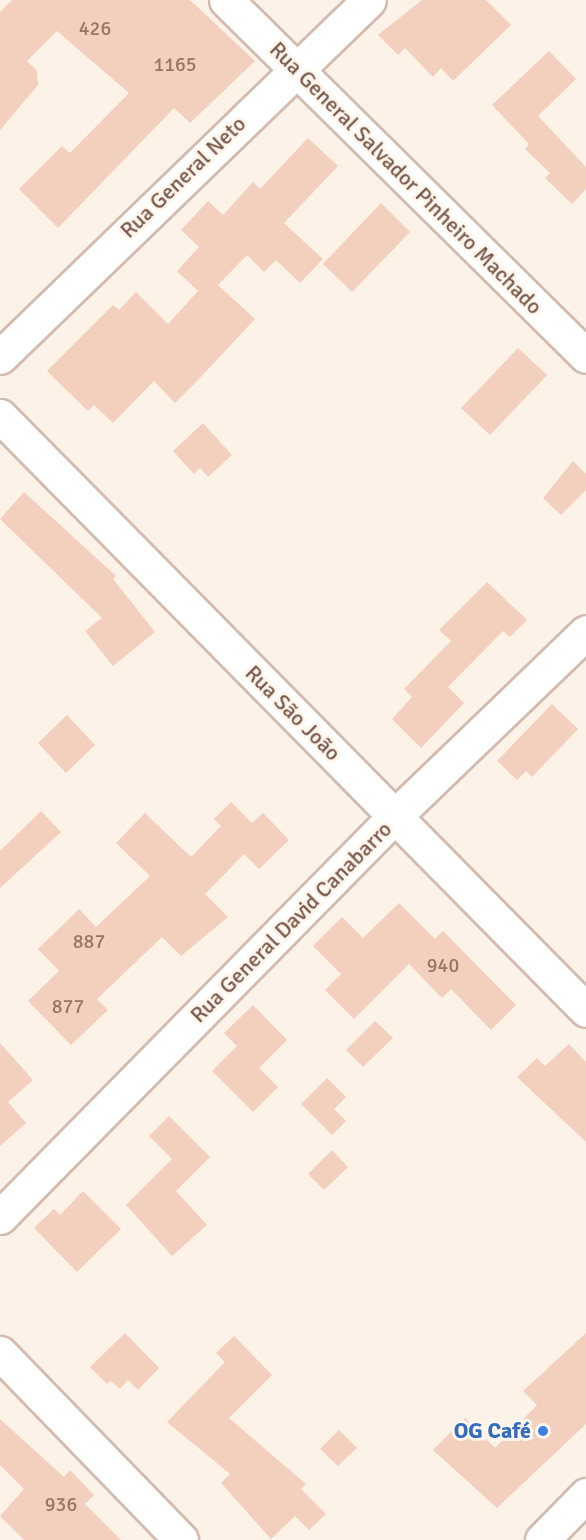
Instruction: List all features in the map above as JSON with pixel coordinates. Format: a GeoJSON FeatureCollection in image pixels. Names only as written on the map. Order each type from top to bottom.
{"type":"FeatureCollection","features":[{"type":"Feature","properties":{"kind":"street","name":"Rua General Salvador Pinheiro Machado"},"geometry":{"type":"LineString","coordinates":[[226,0],[586,356]]}},
{"type":"Feature","properties":{"kind":"street","name":"Rua General Neto"},"geometry":{"type":"LineString","coordinates":[[0,357],[295,68],[369,0]]}},
{"type":"Feature","properties":{"kind":"street","name":"Rua São João"},"geometry":{"type":"LineString","coordinates":[[0,416],[586,1010]]}},
{"type":"Feature","properties":{"kind":"street","name":"Rua General David Canabarro"},"geometry":{"type":"LineString","coordinates":[[0,1217],[395,816],[586,633]]}},
{"type":"Feature","properties":{"kind":"street"},"geometry":{"type":"LineString","coordinates":[[0,1353],[181,1540]]}},
{"type":"Feature","properties":{"kind":"street"},"geometry":{"type":"LineString","coordinates":[[542,1540],[586,1495]]}},
{"type":"Feature","properties":{"kind":"building"},"geometry":{"type":"Polygon","coordinates":[[[12,0],[190,0],[255,61],[190,123],[174,108],[58,228],[19,189],[62,146],[70,153],[129,93],[57,31],[27,61],[37,71],[38,85],[0,130],[0,12],[12,0]]]}},
{"type":"Feature","properties":{"kind":"building"},"geometry":{"type":"Polygon","coordinates":[[[422,0],[486,0],[511,25],[453,81],[441,68],[433,77],[405,48],[398,55],[378,35],[422,0]]]}},
{"type":"Feature","properties":{"kind":"building"},"geometry":{"type":"Polygon","coordinates":[[[549,51],[576,79],[538,116],[586,167],[586,189],[572,204],[545,178],[550,173],[525,149],[529,144],[492,105],[549,51]]]}},
{"type":"Feature","properties":{"kind":"building"},"geometry":{"type":"Polygon","coordinates":[[[308,138],[338,166],[284,223],[323,259],[300,283],[276,260],[264,272],[247,255],[218,285],[255,319],[175,403],[154,381],[113,423],[94,405],[88,411],[47,371],[113,305],[119,310],[136,292],[168,324],[198,291],[177,271],[199,247],[181,230],[208,201],[223,215],[253,182],[260,189],[308,138]]]}},
{"type":"Feature","properties":{"kind":"building"},"geometry":{"type":"Polygon","coordinates":[[[381,203],[410,232],[352,292],[323,264],[381,203]]]}},
{"type":"Feature","properties":{"kind":"building"},"geometry":{"type":"Polygon","coordinates":[[[518,348],[547,375],[490,435],[461,408],[518,348]]]}},
{"type":"Feature","properties":{"kind":"building"},"geometry":{"type":"Polygon","coordinates":[[[203,423],[232,455],[208,477],[200,468],[194,474],[173,451],[203,423]]]}},
{"type":"Feature","properties":{"kind":"building"},"geometry":{"type":"Polygon","coordinates":[[[573,461],[586,474],[586,490],[561,515],[543,498],[573,461]]]}},
{"type":"Feature","properties":{"kind":"building"},"geometry":{"type":"Polygon","coordinates":[[[24,492],[116,576],[113,579],[155,632],[113,666],[85,631],[102,618],[0,519],[24,492]]]}},
{"type":"Feature","properties":{"kind":"building"},"geometry":{"type":"Polygon","coordinates":[[[487,582],[527,620],[510,637],[503,631],[448,687],[464,703],[421,748],[392,719],[412,697],[404,689],[451,641],[439,630],[487,582]]]}},
{"type":"Feature","properties":{"kind":"building"},"geometry":{"type":"Polygon","coordinates":[[[552,704],[578,729],[532,777],[526,771],[517,780],[497,761],[552,704]]]}},
{"type":"Feature","properties":{"kind":"building"},"geometry":{"type":"Polygon","coordinates":[[[67,715],[95,745],[66,773],[38,743],[67,715]]]}},
{"type":"Feature","properties":{"kind":"building"},"geometry":{"type":"Polygon","coordinates":[[[231,802],[252,823],[263,813],[289,840],[259,869],[244,854],[205,894],[228,917],[181,956],[162,937],[97,999],[108,1010],[71,1045],[28,1001],[59,971],[38,949],[79,909],[96,927],[150,876],[116,843],[145,813],[191,857],[221,826],[214,819],[231,802]]]}},
{"type":"Feature","properties":{"kind":"building"},"geometry":{"type":"Polygon","coordinates":[[[41,811],[61,832],[0,888],[0,851],[41,811]]]}},
{"type":"Feature","properties":{"kind":"building"},"geometry":{"type":"Polygon","coordinates":[[[399,903],[435,939],[443,931],[516,1005],[491,1030],[451,989],[442,998],[409,964],[354,1019],[325,990],[341,974],[313,946],[342,917],[363,938],[399,903]]]}},
{"type":"Feature","properties":{"kind":"building"},"geometry":{"type":"Polygon","coordinates":[[[253,1005],[287,1040],[259,1068],[278,1087],[253,1112],[212,1071],[237,1046],[224,1033],[253,1005]]]}},
{"type":"Feature","properties":{"kind":"building"},"geometry":{"type":"Polygon","coordinates":[[[375,1021],[393,1038],[363,1067],[346,1050],[375,1021]]]}},
{"type":"Feature","properties":{"kind":"building"},"geometry":{"type":"Polygon","coordinates":[[[0,1043],[33,1080],[8,1102],[26,1123],[0,1146],[0,1043]]]}},
{"type":"Feature","properties":{"kind":"building"},"geometry":{"type":"Polygon","coordinates":[[[569,1044],[586,1062],[586,1142],[517,1077],[537,1058],[545,1066],[569,1044]]]}},
{"type":"Feature","properties":{"kind":"building"},"geometry":{"type":"Polygon","coordinates":[[[327,1078],[346,1097],[334,1109],[346,1121],[332,1135],[301,1104],[327,1078]]]}},
{"type":"Feature","properties":{"kind":"building"},"geometry":{"type":"Polygon","coordinates":[[[169,1116],[210,1157],[176,1191],[207,1225],[172,1256],[126,1205],[172,1159],[149,1136],[169,1116]]]}},
{"type":"Feature","properties":{"kind":"building"},"geometry":{"type":"Polygon","coordinates":[[[332,1150],[348,1167],[324,1190],[308,1174],[332,1150]]]}},
{"type":"Feature","properties":{"kind":"building"},"geometry":{"type":"Polygon","coordinates":[[[83,1191],[121,1229],[77,1272],[34,1228],[54,1209],[60,1215],[83,1191]]]}},
{"type":"Feature","properties":{"kind":"building"},"geometry":{"type":"Polygon","coordinates":[[[125,1333],[159,1368],[138,1390],[128,1380],[120,1389],[111,1381],[107,1384],[90,1367],[125,1333]]]}},
{"type":"Feature","properties":{"kind":"building"},"geometry":{"type":"Polygon","coordinates":[[[586,1333],[586,1424],[497,1508],[433,1450],[465,1418],[495,1448],[537,1405],[523,1391],[586,1333]]]}},
{"type":"Feature","properties":{"kind":"building"},"geometry":{"type":"Polygon","coordinates":[[[234,1336],[272,1375],[229,1418],[306,1484],[301,1489],[326,1514],[309,1530],[295,1516],[271,1539],[221,1483],[230,1474],[167,1422],[225,1362],[216,1353],[234,1336]]]}},
{"type":"Feature","properties":{"kind":"building"},"geometry":{"type":"Polygon","coordinates":[[[0,1419],[64,1477],[70,1470],[94,1495],[85,1504],[121,1540],[24,1540],[0,1516],[24,1489],[0,1465],[0,1419]]]}},
{"type":"Feature","properties":{"kind":"building"},"geometry":{"type":"Polygon","coordinates":[[[339,1430],[357,1448],[338,1466],[320,1449],[339,1430]]]}},
{"type":"Feature","properties":{"kind":"place","name":"OG Café"},"geometry":{"type":"Point","coordinates":[543,1431]}}]}
